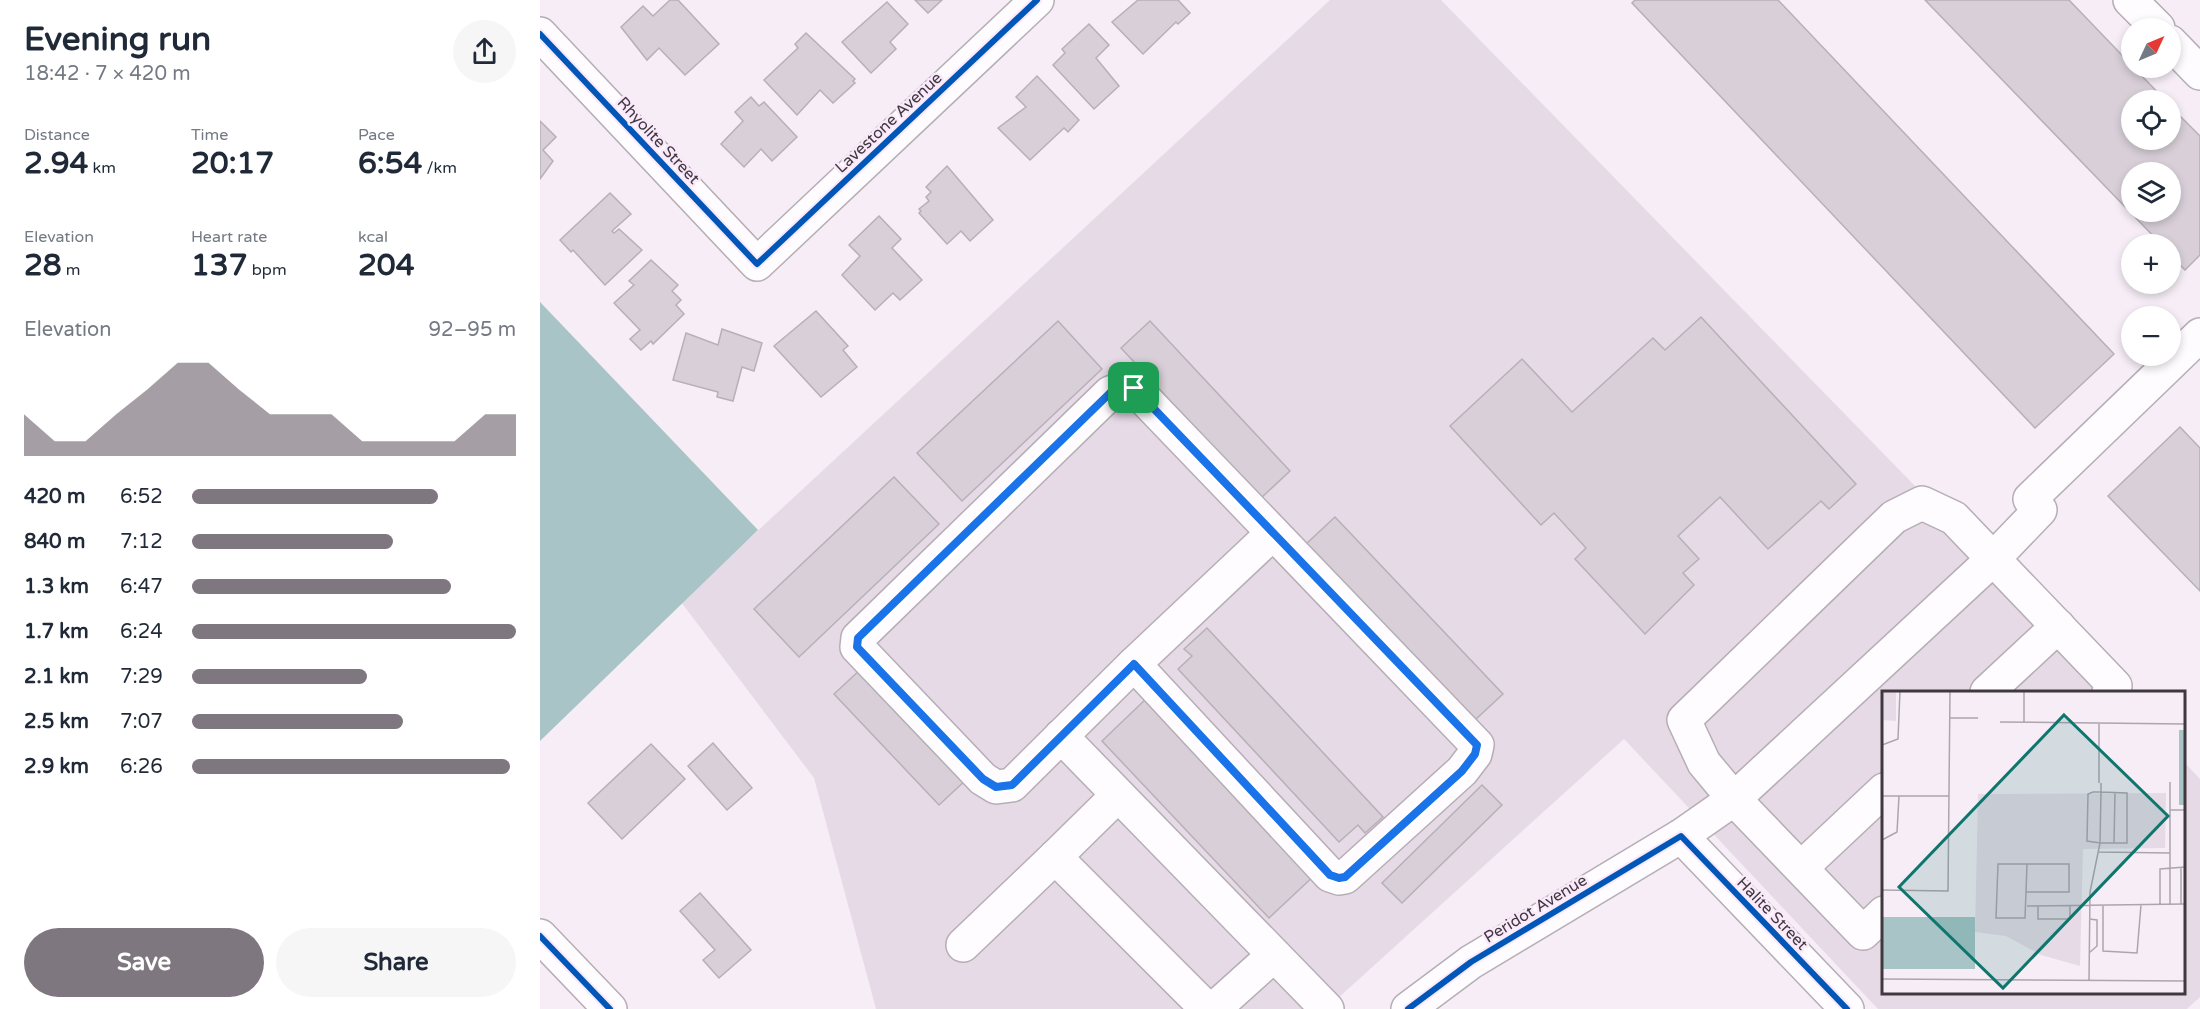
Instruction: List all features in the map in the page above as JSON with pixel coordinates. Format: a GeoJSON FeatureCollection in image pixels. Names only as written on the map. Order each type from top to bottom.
{"type":"FeatureCollection","features":[{"type":"Feature","properties":{"kind":"street","name":"Lavestone Avenue"},"geometry":{"type":"LineString","coordinates":[[757,264],[1037,0]]}},
{"type":"Feature","properties":{"kind":"street"},"geometry":{"type":"LineString","coordinates":[[2130,0],[2148,18]]}},
{"type":"Feature","properties":{"kind":"street","name":"Rhyolite Street"},"geometry":{"type":"LineString","coordinates":[[540,34],[757,264]]}},
{"type":"Feature","properties":{"kind":"street"},"geometry":{"type":"LineString","coordinates":[[2181,53],[2200,73]]}},
{"type":"Feature","properties":{"kind":"street","name":"Peridot Avenue"},"geometry":{"type":"LineString","coordinates":[[1408,1009],[1472,962],[1681,836],[1734,799],[1993,559],[2035,504],[2200,335]]}},
{"type":"Feature","properties":{"kind":"street"},"geometry":{"type":"LineString","coordinates":[[1134,664],[1330,875],[1339,878],[1358,868],[1462,771],[1475,754],[1477,745],[1134,388],[1119,388],[858,638],[857,647],[983,779],[996,787],[1012,785],[1134,664],[1273,533]]}},
{"type":"Feature","properties":{"kind":"street"},"geometry":{"type":"LineString","coordinates":[[1882,915],[1863,933],[1734,799],[1704,763],[1684,720],[1894,517],[1922,503],[1954,518],[2115,686],[2111,691]]}},
{"type":"Feature","properties":{"kind":"street"},"geometry":{"type":"LineString","coordinates":[[1989,691],[2058,626]]}},
{"type":"Feature","properties":{"kind":"street"},"geometry":{"type":"LineString","coordinates":[[1061,736],[1327,1009]]}},
{"type":"Feature","properties":{"kind":"street"},"geometry":{"type":"LineString","coordinates":[[1801,868],[1882,792]]}},
{"type":"Feature","properties":{"kind":"street"},"geometry":{"type":"LineString","coordinates":[[963,945],[1118,795]]}},
{"type":"Feature","properties":{"kind":"street","name":"Halite Street"},"geometry":{"type":"LineString","coordinates":[[1681,836],[1847,1009]]}},
{"type":"Feature","properties":{"kind":"street"},"geometry":{"type":"LineString","coordinates":[[1056,856],[1207,1009]]}},
{"type":"Feature","properties":{"kind":"street"},"geometry":{"type":"LineString","coordinates":[[540,936],[599,1005]]}},
{"type":"Feature","properties":{"kind":"street"},"geometry":{"type":"LineString","coordinates":[[1215,1009],[1274,955]]}},
{"type":"Feature","properties":{"kind":"shaded area"},"geometry":{"type":"Polygon","coordinates":[[[1330,0],[1441,0],[2115,691],[1882,691],[1882,994],[2185,994],[2185,763],[2200,779],[2200,997],[2187,1009],[1878,1009],[1624,739],[1326,1009],[876,1009],[814,778],[681,602],[1330,0]]]}},
{"type":"Feature","properties":{"kind":"shaded area"},"geometry":{"type":"Polygon","coordinates":[[[540,302],[758,530],[540,741],[540,302]]]}},
{"type":"Feature","properties":{"kind":"building"},"geometry":{"type":"Polygon","coordinates":[[[670,0],[678,0],[719,44],[685,75],[659,48],[647,60],[621,27],[643,6],[653,16],[670,0]]]}},
{"type":"Feature","properties":{"kind":"building"},"geometry":{"type":"Polygon","coordinates":[[[915,0],[942,0],[928,13],[915,0]]]}},
{"type":"Feature","properties":{"kind":"building"},"geometry":{"type":"Polygon","coordinates":[[[1138,0],[1178,0],[1190,13],[1178,24],[1176,22],[1143,54],[1112,22],[1138,0]]]}},
{"type":"Feature","properties":{"kind":"building"},"geometry":{"type":"Polygon","coordinates":[[[1635,0],[1778,0],[2114,354],[2035,428],[1632,3],[1635,0]]]}},
{"type":"Feature","properties":{"kind":"building"},"geometry":{"type":"Polygon","coordinates":[[[1925,0],[2069,0],[2121,54],[2121,78],[2144,78],[2155,90],[2121,90],[2121,150],[2181,150],[2181,117],[2200,136],[2200,255],[2185,270],[2181,266],[2181,234],[2151,234],[2140,222],[2181,222],[2181,162],[2121,162],[2121,203],[1925,0]]]}},
{"type":"Feature","properties":{"kind":"building"},"geometry":{"type":"Polygon","coordinates":[[[887,2],[908,24],[890,42],[896,49],[871,73],[842,42],[887,2]]]}},
{"type":"Feature","properties":{"kind":"building"},"geometry":{"type":"Polygon","coordinates":[[[1089,24],[1109,45],[1096,58],[1119,86],[1094,109],[1053,65],[1065,53],[1062,49],[1089,24]]]}},
{"type":"Feature","properties":{"kind":"building"},"geometry":{"type":"Polygon","coordinates":[[[806,33],[855,79],[853,81],[855,83],[833,103],[820,90],[797,115],[764,80],[798,48],[795,44],[806,33]]]}},
{"type":"Feature","properties":{"kind":"building"},"geometry":{"type":"Polygon","coordinates":[[[1037,76],[1079,120],[1068,132],[1064,128],[1030,160],[998,128],[1026,107],[1016,97],[1037,76]]]}},
{"type":"Feature","properties":{"kind":"building"},"geometry":{"type":"Polygon","coordinates":[[[751,97],[759,106],[764,102],[797,137],[772,161],[761,149],[744,167],[721,144],[743,121],[735,112],[751,97]]]}},
{"type":"Feature","properties":{"kind":"building"},"geometry":{"type":"Polygon","coordinates":[[[540,121],[556,137],[543,150],[553,161],[540,179],[540,121]]]}},
{"type":"Feature","properties":{"kind":"building"},"geometry":{"type":"Polygon","coordinates":[[[947,166],[993,220],[970,241],[961,231],[947,244],[919,213],[921,211],[919,209],[929,201],[926,197],[931,192],[926,187],[947,166]]]}},
{"type":"Feature","properties":{"kind":"building"},"geometry":{"type":"Polygon","coordinates":[[[610,193],[631,214],[612,231],[614,233],[619,229],[642,250],[605,285],[573,250],[571,252],[560,240],[610,193]]]}},
{"type":"Feature","properties":{"kind":"building"},"geometry":{"type":"Polygon","coordinates":[[[879,216],[901,239],[892,248],[922,280],[900,300],[893,293],[875,310],[842,275],[860,256],[849,245],[879,216]]]}},
{"type":"Feature","properties":{"kind":"building"},"geometry":{"type":"Polygon","coordinates":[[[651,260],[678,285],[672,291],[681,300],[676,305],[684,314],[653,344],[651,341],[641,350],[630,339],[640,330],[614,303],[634,285],[629,281],[651,260]]]}},
{"type":"Feature","properties":{"kind":"building"},"geometry":{"type":"Polygon","coordinates":[[[816,311],[848,346],[843,350],[857,367],[821,397],[774,346],[816,311]]]}},
{"type":"Feature","properties":{"kind":"building"},"geometry":{"type":"Polygon","coordinates":[[[1701,317],[1856,484],[1829,509],[1821,501],[1768,549],[1720,497],[1678,536],[1699,559],[1683,573],[1694,585],[1645,634],[1575,559],[1586,548],[1554,513],[1541,525],[1450,426],[1522,359],[1572,412],[1653,338],[1665,350],[1701,317]]]}},
{"type":"Feature","properties":{"kind":"building"},"geometry":{"type":"Polygon","coordinates":[[[1058,321],[1102,369],[962,501],[917,453],[1058,321]]]}},
{"type":"Feature","properties":{"kind":"building"},"geometry":{"type":"Polygon","coordinates":[[[1150,321],[1290,471],[1261,498],[1121,348],[1150,321]]]}},
{"type":"Feature","properties":{"kind":"building"},"geometry":{"type":"Polygon","coordinates":[[[722,329],[762,343],[754,371],[742,367],[733,401],[717,397],[718,392],[673,380],[686,333],[718,345],[722,329]]]}},
{"type":"Feature","properties":{"kind":"building"},"geometry":{"type":"Polygon","coordinates":[[[2180,427],[2200,448],[2200,591],[2108,496],[2180,427]]]}},
{"type":"Feature","properties":{"kind":"building"},"geometry":{"type":"Polygon","coordinates":[[[894,477],[939,524],[799,657],[754,609],[894,477]]]}},
{"type":"Feature","properties":{"kind":"building"},"geometry":{"type":"Polygon","coordinates":[[[1335,517],[1503,694],[1475,720],[1306,544],[1335,517]]]}},
{"type":"Feature","properties":{"kind":"building"},"geometry":{"type":"Polygon","coordinates":[[[1207,628],[1383,817],[1365,833],[1358,825],[1339,842],[1178,669],[1192,656],[1184,649],[1207,628]]]}},
{"type":"Feature","properties":{"kind":"building"},"geometry":{"type":"Polygon","coordinates":[[[862,668],[968,778],[939,805],[834,694],[862,668]]]}},
{"type":"Feature","properties":{"kind":"building"},"geometry":{"type":"Polygon","coordinates":[[[1149,696],[1317,873],[1269,918],[1102,741],[1149,696]]]}},
{"type":"Feature","properties":{"kind":"building"},"geometry":{"type":"Polygon","coordinates":[[[713,743],[752,788],[727,810],[688,766],[713,743]]]}},
{"type":"Feature","properties":{"kind":"building"},"geometry":{"type":"Polygon","coordinates":[[[651,744],[685,779],[622,839],[588,803],[651,744]]]}},
{"type":"Feature","properties":{"kind":"building"},"geometry":{"type":"Polygon","coordinates":[[[1482,785],[1502,805],[1402,903],[1382,883],[1482,785]]]}},
{"type":"Feature","properties":{"kind":"building"},"geometry":{"type":"Polygon","coordinates":[[[700,893],[751,950],[719,978],[703,960],[715,950],[680,911],[700,893]]]}},
{"type":"Feature","properties":{"kind":"cycle path"},"geometry":{"type":"LineString","coordinates":[[540,34],[757,264],[1037,0]]}},
{"type":"Feature","properties":{"kind":"cycle path"},"geometry":{"type":"LineString","coordinates":[[1408,1009],[1471,962],[1681,836],[1847,1009]]}},
{"type":"Feature","properties":{"kind":"cycle path"},"geometry":{"type":"LineString","coordinates":[[540,936],[610,1009]]}},
{"type":"Feature","properties":{"kind":"route"},"geometry":{"type":"LineString","coordinates":[[1119,388],[1134,388],[1477,745],[1475,754],[1462,771],[1358,868],[1345,877],[1330,875],[1134,664],[1012,785],[996,787],[983,779],[857,647],[858,638],[1110,393],[1119,388]]}}]}
